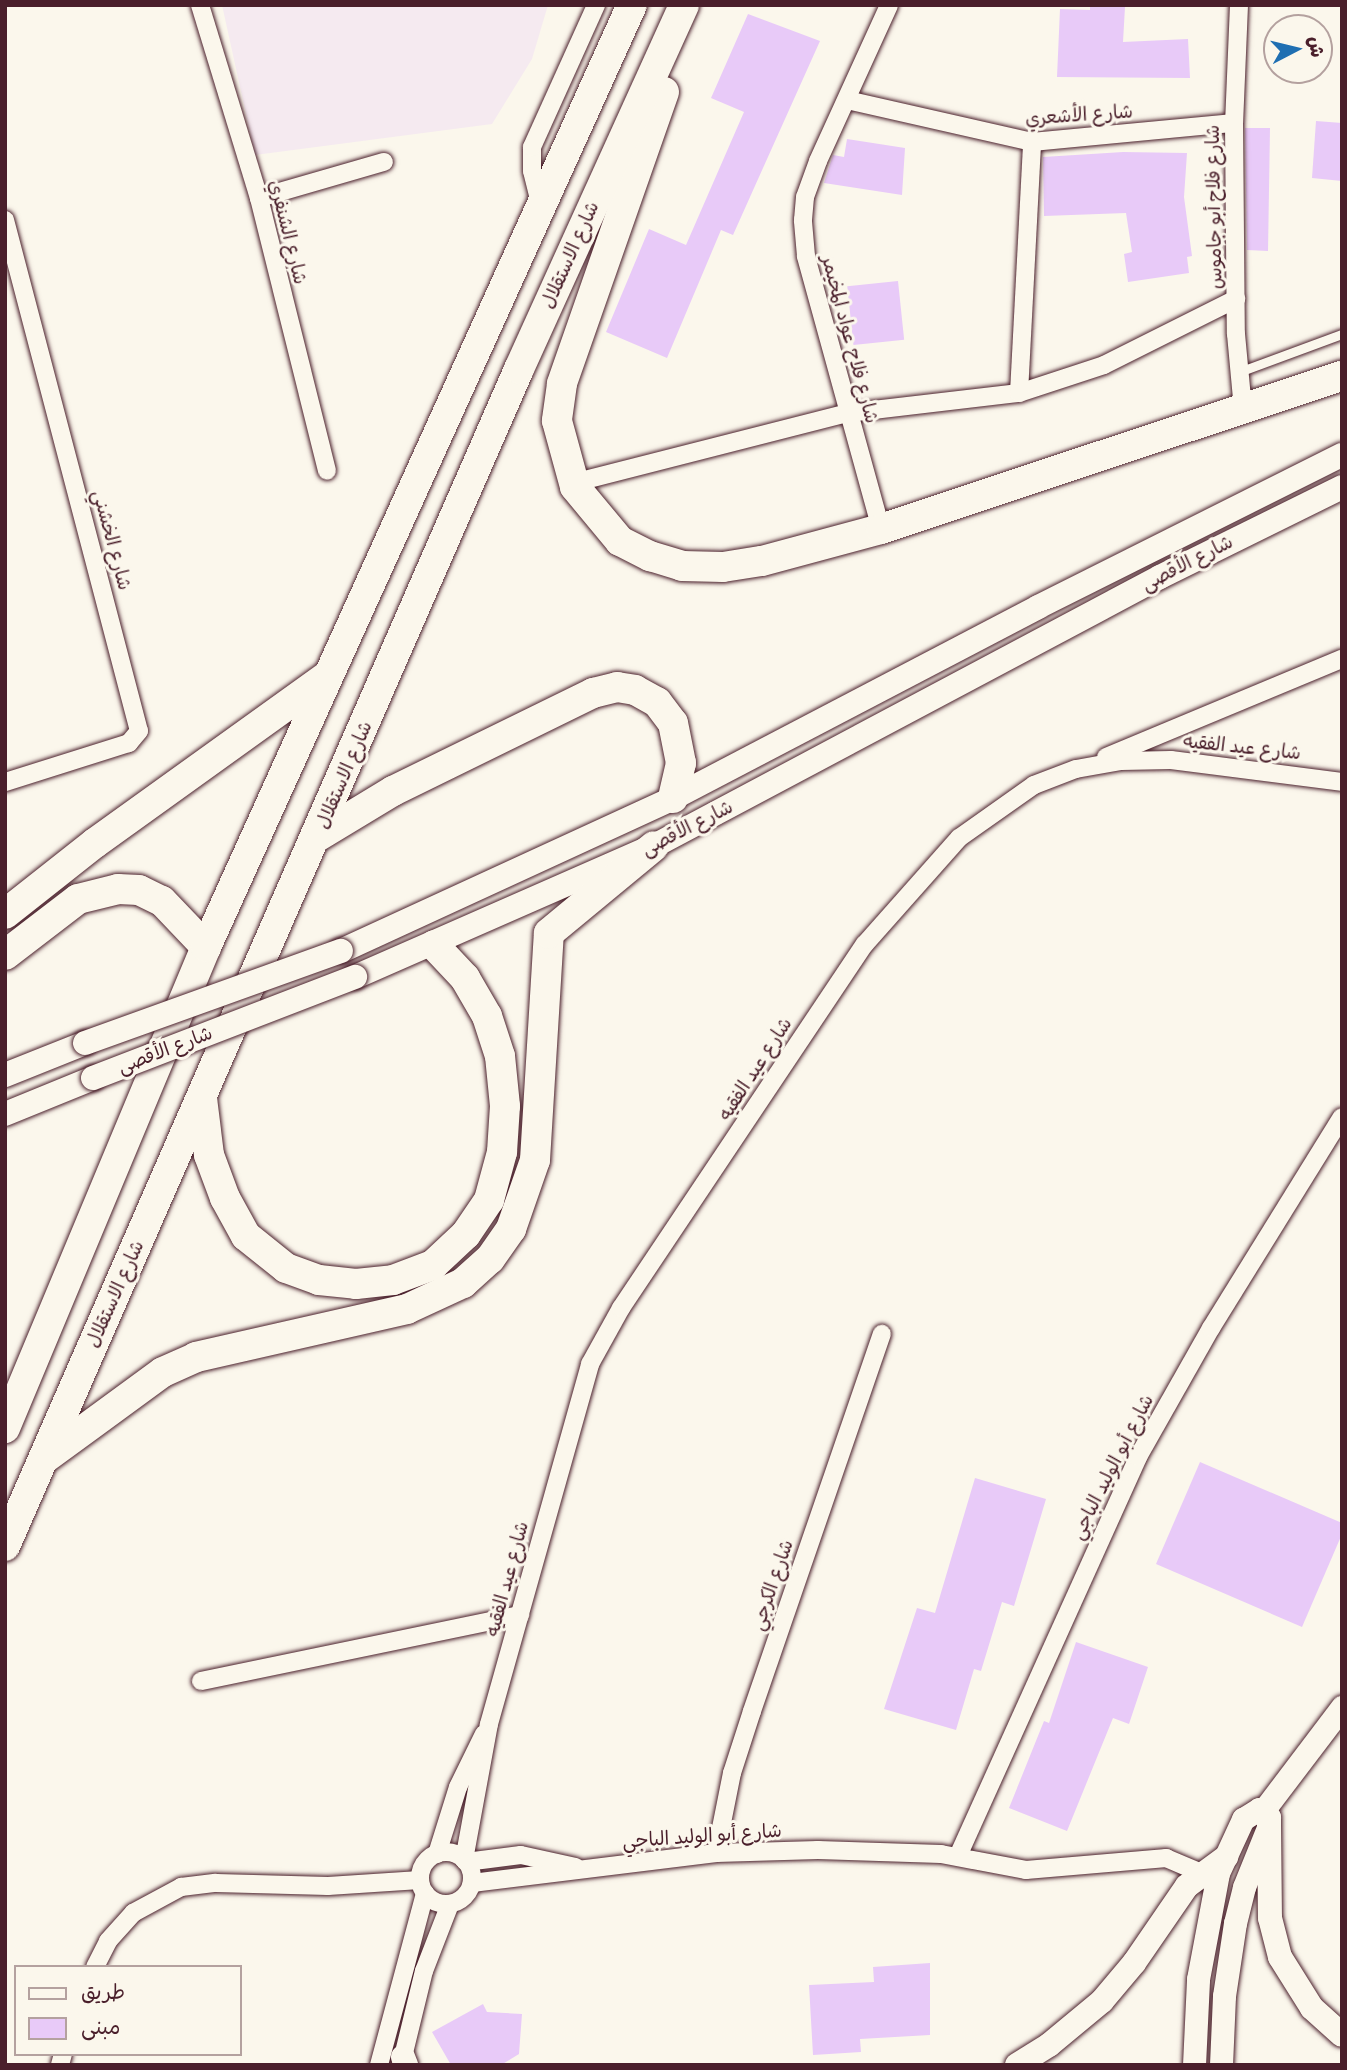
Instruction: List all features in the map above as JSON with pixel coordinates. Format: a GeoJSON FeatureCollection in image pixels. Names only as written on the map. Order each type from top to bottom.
{"type":"FeatureCollection","features":[{"type":"Feature","properties":{"kind":"highway"},"geometry":{"type":"LineString","coordinates":[[7,1421],[206,947],[540,203],[632,5]]}},
{"type":"Feature","properties":{"kind":"highway"},"geometry":{"type":"LineString","coordinates":[[681,13],[665,89],[562,384],[558,421],[573,483],[597,518],[620,541],[650,556],[682,565],[723,567],[762,561],[881,529],[1342,376]]}},
{"type":"Feature","properties":{"kind":"highway","name":"شارع الاستقلال"},"geometry":{"type":"LineString","coordinates":[[5,1546],[317,837],[519,369],[681,13]]}},
{"type":"Feature","properties":{"kind":"highway"},"geometry":{"type":"LineString","coordinates":[[5,914],[95,843],[326,677]]}},
{"type":"Feature","properties":{"kind":"highway"},"geometry":{"type":"LineString","coordinates":[[317,837],[393,791],[593,693],[617,687],[635,690],[657,702],[673,723],[681,763],[673,798]]}},
{"type":"Feature","properties":{"kind":"highway"},"geometry":{"type":"LineString","coordinates":[[41,1462],[163,1372],[196,1357],[407,1309],[463,1283],[490,1259],[511,1228],[535,1160],[549,933],[654,846]]}},
{"type":"Feature","properties":{"kind":"highway"},"geometry":{"type":"LineString","coordinates":[[5,955],[78,899],[117,888],[139,890],[162,901],[206,947]]}},
{"type":"Feature","properties":{"kind":"highway"},"geometry":{"type":"LineString","coordinates":[[202,1098],[209,1155],[225,1198],[246,1236],[286,1269],[319,1280],[356,1284],[393,1280],[433,1265],[466,1234],[489,1200],[502,1152],[505,1106],[500,1056],[486,1016],[465,978],[434,945]]}},
{"type":"Feature","properties":{"kind":"main road","name":"شارع الأقصى"},"geometry":{"type":"LineString","coordinates":[[5,1075],[85,1043],[341,951],[673,798],[1038,607],[1342,456]]}},
{"type":"Feature","properties":{"kind":"main road","name":"شارع الأقصى"},"geometry":{"type":"LineString","coordinates":[[5,1114],[434,945],[654,846],[1148,583],[1342,487]]}},
{"type":"Feature","properties":{"kind":"main road"},"geometry":{"type":"LineString","coordinates":[[1266,1818],[1274,1938],[1294,1984],[1337,2024]]}},
{"type":"Feature","properties":{"kind":"main road"},"geometry":{"type":"LineString","coordinates":[[1017,2065],[1049,2045],[1102,2001],[1200,1872],[1226,1857]]}},
{"type":"Feature","properties":{"kind":"street","name":"شارع الشنفري"},"geometry":{"type":"LineString","coordinates":[[200,5],[259,198],[327,471]]}},
{"type":"Feature","properties":{"kind":"street"},"geometry":{"type":"LineString","coordinates":[[540,203],[532,171],[532,147],[596,5]]}},
{"type":"Feature","properties":{"kind":"street","name":"شارع فلاح عواد المخيمر"},"geometry":{"type":"LineString","coordinates":[[881,529],[806,256],[803,220],[805,197],[818,161],[889,5]]}},
{"type":"Feature","properties":{"kind":"street","name":"شارع فلاح أبو جاموس"},"geometry":{"type":"LineString","coordinates":[[1239,5],[1234,123],[1236,299],[1242,409]]}},
{"type":"Feature","properties":{"kind":"street","name":"شارع الأشعري"},"geometry":{"type":"LineString","coordinates":[[848,100],[1032,142],[1234,123]]}},
{"type":"Feature","properties":{"kind":"street"},"geometry":{"type":"LineString","coordinates":[[1019,393],[1032,142]]}},
{"type":"Feature","properties":{"kind":"street"},"geometry":{"type":"LineString","coordinates":[[259,198],[384,162]]}},
{"type":"Feature","properties":{"kind":"street","name":"شارع الخشني"},"geometry":{"type":"LineString","coordinates":[[5,220],[139,731],[129,743],[5,782]]}},
{"type":"Feature","properties":{"kind":"street"},"geometry":{"type":"LineString","coordinates":[[573,483],[848,412],[1019,393],[1104,365],[1236,299]]}},
{"type":"Feature","properties":{"kind":"street"},"geometry":{"type":"LineString","coordinates":[[1076,769],[1342,659]]}},
{"type":"Feature","properties":{"kind":"street","name":"شارع عيد الفقيه"},"geometry":{"type":"LineString","coordinates":[[465,1861],[489,1724],[577,1397],[621,1308],[865,944],[959,838],[990,812],[1034,785],[1076,769],[1171,760],[1342,782]]}},
{"type":"Feature","properties":{"kind":"street","name":"شارع أبو الوليد الباجي"},"geometry":{"type":"LineString","coordinates":[[958,1856],[1138,1457],[1211,1328],[1342,1117]]}},
{"type":"Feature","properties":{"kind":"street","name":"شارع الكرجي"},"geometry":{"type":"LineString","coordinates":[[716,1853],[732,1773],[882,1334]]}},
{"type":"Feature","properties":{"kind":"street"},"geometry":{"type":"LineString","coordinates":[[201,1681],[520,1615]]}},
{"type":"Feature","properties":{"kind":"street"},"geometry":{"type":"LineString","coordinates":[[1221,2065],[1224,1996],[1235,1923],[1266,1818],[1342,1707]]}},
{"type":"Feature","properties":{"kind":"street","name":"شارع عيد الفقيه"},"geometry":{"type":"LineString","coordinates":[[436,1854],[458,1787],[489,1724]]}},
{"type":"Feature","properties":{"kind":"street"},"geometry":{"type":"LineString","coordinates":[[1194,2065],[1203,1940],[1226,1857],[1247,1814],[1266,1818]]}},
{"type":"Feature","properties":{"kind":"street","name":"شارع أبو الوليد الباجي"},"geometry":{"type":"LineString","coordinates":[[472,1883],[576,1867],[716,1853],[818,1850],[958,1856],[1026,1870],[1166,1858],[1200,1872]]}},
{"type":"Feature","properties":{"kind":"street"},"geometry":{"type":"LineString","coordinates":[[379,2065],[394,2014],[423,1887],[423,1866],[436,1854],[451,1852],[465,1861],[472,1883],[465,1897],[450,1904],[434,1901],[423,1887]]}},
{"type":"Feature","properties":{"kind":"street","name":"شارع أبو الوليد الباجي"},"geometry":{"type":"LineString","coordinates":[[465,1861],[522,1855],[576,1867]]}},
{"type":"Feature","properties":{"kind":"street"},"geometry":{"type":"LineString","coordinates":[[97,1965],[108,1941],[133,1913],[181,1887],[216,1883],[423,1887]]}},
{"type":"Feature","properties":{"kind":"street"},"geometry":{"type":"LineString","coordinates":[[403,2062],[427,1960],[450,1904]]}},
{"type":"Feature","properties":{"kind":"street"},"geometry":{"type":"LineString","coordinates":[[394,2014],[413,2016]]}},
{"type":"Feature","properties":{"kind":"lane"},"geometry":{"type":"LineString","coordinates":[[1240,372],[1342,334]]}},
{"type":"Feature","properties":{"kind":"shaded area"},"geometry":{"type":"Polygon","coordinates":[[[222,5],[548,5],[532,59],[492,124],[255,155],[222,5]]]}},
{"type":"Feature","properties":{"kind":"building"},"geometry":{"type":"Polygon","coordinates":[[[1090,5],[1125,7],[1123,42],[1188,39],[1190,78],[1057,77],[1060,9],[1090,10],[1090,5]]]}},
{"type":"Feature","properties":{"kind":"building"},"geometry":{"type":"Polygon","coordinates":[[[748,14],[820,41],[733,235],[721,230],[667,358],[606,332],[649,229],[686,245],[744,112],[711,98],[748,14]]]}},
{"type":"Feature","properties":{"kind":"building"},"geometry":{"type":"Polygon","coordinates":[[[1316,121],[1342,123],[1342,181],[1312,178],[1316,121]]]}},
{"type":"Feature","properties":{"kind":"building"},"geometry":{"type":"Polygon","coordinates":[[[1245,128],[1270,128],[1268,251],[1247,250],[1245,128]]]}},
{"type":"Feature","properties":{"kind":"building"},"geometry":{"type":"Polygon","coordinates":[[[847,139],[905,148],[902,195],[824,183],[833,155],[844,157],[847,139]]]}},
{"type":"Feature","properties":{"kind":"building"},"geometry":{"type":"Polygon","coordinates":[[[1123,152],[1187,153],[1184,197],[1192,256],[1187,257],[1189,273],[1128,282],[1124,254],[1132,252],[1126,213],[1044,216],[1043,157],[1123,152]]]}},
{"type":"Feature","properties":{"kind":"building"},"geometry":{"type":"Polygon","coordinates":[[[898,281],[904,340],[853,345],[847,286],[898,281]]]}},
{"type":"Feature","properties":{"kind":"building"},"geometry":{"type":"Polygon","coordinates":[[[1200,1462],[1342,1523],[1342,1534],[1302,1627],[1156,1564],[1200,1462]]]}},
{"type":"Feature","properties":{"kind":"building"},"geometry":{"type":"Polygon","coordinates":[[[975,1478],[1046,1499],[1014,1606],[1002,1602],[981,1671],[974,1669],[956,1730],[884,1709],[917,1608],[935,1613],[975,1478]]]}},
{"type":"Feature","properties":{"kind":"building"},"geometry":{"type":"Polygon","coordinates":[[[1076,1642],[1148,1667],[1129,1724],[1113,1718],[1067,1831],[1009,1808],[1044,1721],[1049,1723],[1076,1642]]]}},
{"type":"Feature","properties":{"kind":"building"},"geometry":{"type":"Polygon","coordinates":[[[930,1963],[930,2035],[860,2039],[861,2052],[813,2055],[809,1985],[874,1982],[873,1967],[930,1963]]]}},
{"type":"Feature","properties":{"kind":"building"},"geometry":{"type":"Polygon","coordinates":[[[483,2004],[487,2012],[522,2014],[519,2054],[501,2065],[451,2065],[432,2032],[483,2004]]]}}]}
